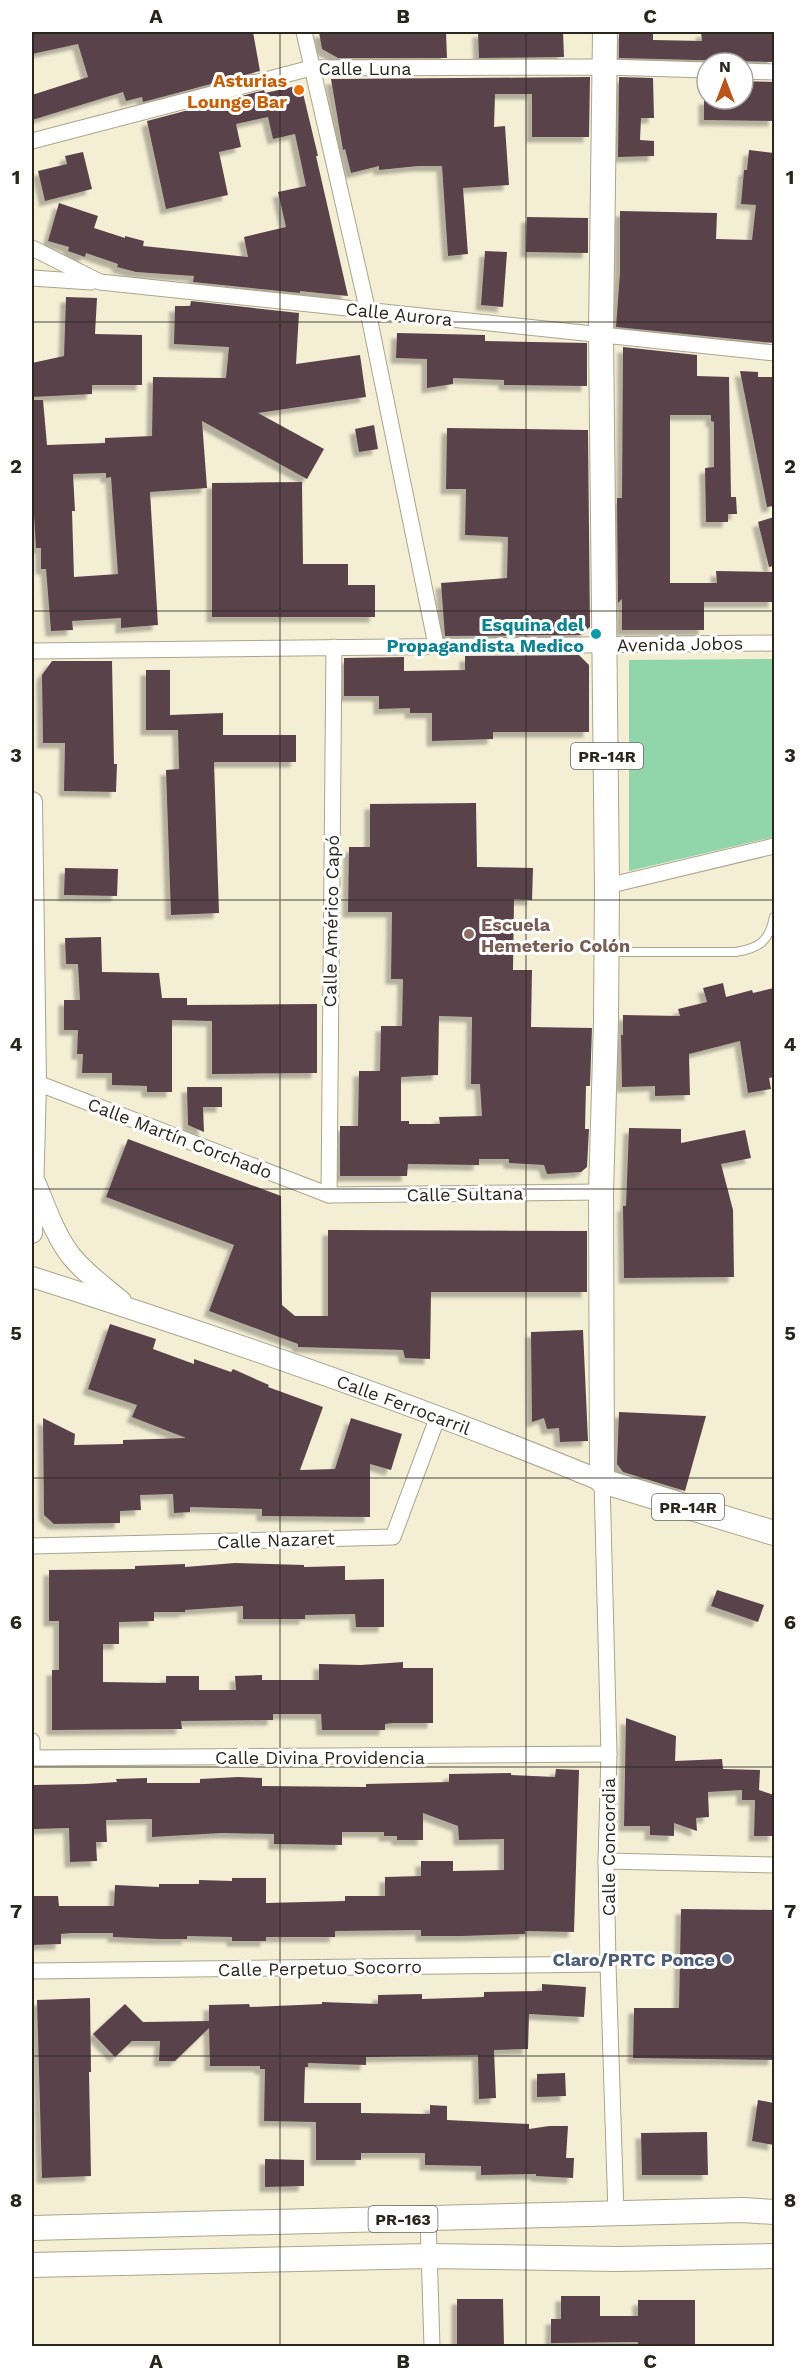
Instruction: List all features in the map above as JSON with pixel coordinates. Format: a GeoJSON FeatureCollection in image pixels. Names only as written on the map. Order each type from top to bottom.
{"type":"FeatureCollection","features":[{"type":"Feature","properties":{"kind":"main road","name":"PR-14R"},"geometry":{"type":"LineString","coordinates":[[602,1481],[601,1192],[607,952],[606,645],[601,334],[605,32]]}},
{"type":"Feature","properties":{"kind":"main road","name":"Calle Ferrocarril"},"geometry":{"type":"LineString","coordinates":[[602,1481],[774,1533]]}},
{"type":"Feature","properties":{"kind":"main road","name":"PR-163"},"geometry":{"type":"LineString","coordinates":[[32,2228],[743,2210],[774,2212]]}},
{"type":"Feature","properties":{"kind":"main road","name":"PR-163"},"geometry":{"type":"LineString","coordinates":[[32,2265],[429,2256],[617,2259],[774,2256]]}},
{"type":"Feature","properties":{"kind":"street"},"geometry":{"type":"LineString","coordinates":[[304,32],[368,312],[436,645]]}},
{"type":"Feature","properties":{"kind":"street","name":"Calle Luna"},"geometry":{"type":"LineString","coordinates":[[32,141],[311,68],[605,67],[695,70]]}},
{"type":"Feature","properties":{"kind":"street"},"geometry":{"type":"LineString","coordinates":[[755,71],[774,72]]}},
{"type":"Feature","properties":{"kind":"street","name":"Calle Aurora"},"geometry":{"type":"LineString","coordinates":[[32,248],[100,282],[774,353]]}},
{"type":"Feature","properties":{"kind":"street"},"geometry":{"type":"LineString","coordinates":[[32,278],[100,282]]}},
{"type":"Feature","properties":{"kind":"street","name":"Avenida Jobos"},"geometry":{"type":"LineString","coordinates":[[32,651],[774,643]]}},
{"type":"Feature","properties":{"kind":"street","name":"Calle Américo Capó"},"geometry":{"type":"LineString","coordinates":[[329,1195],[334,647]]}},
{"type":"Feature","properties":{"kind":"street"},"geometry":{"type":"LineString","coordinates":[[32,802],[34,1082],[32,1233]]}},
{"type":"Feature","properties":{"kind":"street"},"geometry":{"type":"LineString","coordinates":[[607,886],[774,846]]}},
{"type":"Feature","properties":{"kind":"street","name":"Calle Martín Corchado"},"geometry":{"type":"LineString","coordinates":[[34,1082],[329,1195]]}},
{"type":"Feature","properties":{"kind":"street"},"geometry":{"type":"LineString","coordinates":[[34,1179],[56,1229],[71,1256],[87,1274],[130,1308]]}},
{"type":"Feature","properties":{"kind":"street","name":"Calle Sultana"},"geometry":{"type":"LineString","coordinates":[[329,1195],[601,1192]]}},
{"type":"Feature","properties":{"kind":"street","name":"Calle Ferrocarril"},"geometry":{"type":"LineString","coordinates":[[32,1277],[130,1308],[438,1416],[602,1481]]}},
{"type":"Feature","properties":{"kind":"street","name":"Calle Nazaret"},"geometry":{"type":"LineString","coordinates":[[32,1546],[393,1537],[438,1416]]}},
{"type":"Feature","properties":{"kind":"street","name":"Calle Concordia"},"geometry":{"type":"LineString","coordinates":[[602,1481],[609,1754],[606,1861],[616,2213]]}},
{"type":"Feature","properties":{"kind":"street"},"geometry":{"type":"LineString","coordinates":[[32,1741],[32,1758]]}},
{"type":"Feature","properties":{"kind":"street","name":"Calle Divina Providencia"},"geometry":{"type":"LineString","coordinates":[[32,1758],[609,1754]]}},
{"type":"Feature","properties":{"kind":"street"},"geometry":{"type":"LineString","coordinates":[[606,1861],[774,1865]]}},
{"type":"Feature","properties":{"kind":"street","name":"Calle Perpetuo Socorro"},"geometry":{"type":"LineString","coordinates":[[32,1971],[608,1964]]}},
{"type":"Feature","properties":{"kind":"street"},"geometry":{"type":"LineString","coordinates":[[428,2218],[432,2346]]}},
{"type":"Feature","properties":{"kind":"lane"},"geometry":{"type":"LineString","coordinates":[[607,952],[736,952],[751,949],[761,944],[771,931],[774,917]]}},
{"type":"Feature","properties":{"kind":"green space"},"geometry":{"type":"Polygon","coordinates":[[[774,659],[774,837],[629,871],[629,660],[774,659]]]}},
{"type":"Feature","properties":{"kind":"building"},"geometry":{"type":"Polygon","coordinates":[[[32,32],[253,32],[260,71],[143,102],[142,97],[126,101],[123,92],[32,120],[32,95],[88,77],[78,44],[32,54],[32,32]]]}},
{"type":"Feature","properties":{"kind":"building"},"geometry":{"type":"Polygon","coordinates":[[[319,32],[446,32],[447,58],[338,58],[322,49],[319,32]]]}},
{"type":"Feature","properties":{"kind":"building"},"geometry":{"type":"Polygon","coordinates":[[[478,32],[563,32],[564,57],[479,58],[478,32]]]}},
{"type":"Feature","properties":{"kind":"building"},"geometry":{"type":"Polygon","coordinates":[[[619,32],[653,32],[653,40],[702,41],[701,32],[774,32],[774,62],[755,62],[755,51],[695,51],[695,60],[619,58],[619,32]]]}},
{"type":"Feature","properties":{"kind":"building"},"geometry":{"type":"Polygon","coordinates":[[[590,77],[589,137],[532,137],[532,94],[495,94],[494,127],[505,126],[509,185],[463,188],[468,254],[448,256],[442,166],[379,170],[379,166],[351,173],[345,149],[343,150],[331,79],[590,77]]]}},
{"type":"Feature","properties":{"kind":"building"},"geometry":{"type":"Polygon","coordinates":[[[619,77],[653,78],[654,118],[641,118],[640,140],[654,141],[654,156],[618,157],[619,77]]]}},
{"type":"Feature","properties":{"kind":"building"},"geometry":{"type":"Polygon","coordinates":[[[755,81],[774,82],[774,121],[704,120],[704,111],[755,111],[755,81]]]}},
{"type":"Feature","properties":{"kind":"building"},"geometry":{"type":"Polygon","coordinates":[[[301,85],[348,296],[193,282],[194,276],[136,272],[117,267],[118,264],[86,253],[85,257],[68,251],[69,247],[48,241],[59,203],[98,216],[94,228],[125,238],[125,236],[144,241],[143,246],[248,257],[244,237],[286,227],[278,192],[306,186],[295,134],[273,139],[268,117],[236,124],[241,147],[219,152],[228,195],[166,209],[147,121],[264,90],[265,93],[301,85]]]}},
{"type":"Feature","properties":{"kind":"building"},"geometry":{"type":"Polygon","coordinates":[[[749,150],[774,153],[774,343],[616,327],[620,273],[620,211],[717,213],[716,239],[752,240],[756,205],[741,204],[744,170],[747,170],[749,150]]]}},
{"type":"Feature","properties":{"kind":"building"},"geometry":{"type":"Polygon","coordinates":[[[83,152],[92,189],[45,201],[38,171],[67,164],[65,156],[83,152]]]}},
{"type":"Feature","properties":{"kind":"building"},"geometry":{"type":"Polygon","coordinates":[[[527,217],[588,218],[588,253],[526,252],[527,217]]]}},
{"type":"Feature","properties":{"kind":"building"},"geometry":{"type":"Polygon","coordinates":[[[485,251],[507,252],[503,307],[481,305],[485,251]]]}},
{"type":"Feature","properties":{"kind":"building"},"geometry":{"type":"Polygon","coordinates":[[[66,297],[97,298],[95,334],[142,335],[142,385],[92,385],[92,394],[32,397],[32,363],[64,356],[66,297]]]}},
{"type":"Feature","properties":{"kind":"building"},"geometry":{"type":"Polygon","coordinates":[[[191,301],[299,313],[296,364],[360,355],[366,397],[258,413],[324,449],[307,479],[202,421],[207,488],[150,492],[158,625],[121,628],[121,618],[72,621],[73,630],[51,631],[46,569],[41,569],[41,548],[36,548],[34,514],[32,514],[32,400],[43,400],[47,445],[105,443],[105,438],[152,436],[153,377],[226,378],[229,347],[174,344],[175,306],[190,306],[191,301]],[[106,473],[73,474],[74,577],[118,574],[111,477],[106,478],[106,473]]]}},
{"type":"Feature","properties":{"kind":"building"},"geometry":{"type":"Polygon","coordinates":[[[397,333],[485,335],[485,341],[587,343],[587,386],[504,385],[504,380],[453,378],[453,384],[427,388],[427,359],[396,358],[397,333]]]}},
{"type":"Feature","properties":{"kind":"building"},"geometry":{"type":"Polygon","coordinates":[[[623,347],[697,355],[697,376],[729,377],[731,497],[736,497],[737,514],[728,514],[728,522],[706,522],[705,468],[714,467],[714,422],[711,421],[711,415],[670,415],[670,583],[717,583],[716,571],[774,572],[774,602],[704,602],[704,630],[622,630],[622,599],[618,603],[617,498],[622,498],[623,347]]]}},
{"type":"Feature","properties":{"kind":"building"},"geometry":{"type":"Polygon","coordinates":[[[740,371],[758,372],[758,377],[774,377],[774,506],[767,507],[740,371]]]}},
{"type":"Feature","properties":{"kind":"building"},"geometry":{"type":"Polygon","coordinates":[[[374,425],[378,449],[359,452],[355,429],[374,425]]]}},
{"type":"Feature","properties":{"kind":"building"},"geometry":{"type":"Polygon","coordinates":[[[447,428],[588,430],[590,627],[580,635],[445,636],[441,583],[507,578],[508,537],[465,535],[466,489],[446,489],[447,428]]]}},
{"type":"Feature","properties":{"kind":"building"},"geometry":{"type":"Polygon","coordinates":[[[302,482],[303,564],[348,564],[348,585],[375,585],[375,617],[212,617],[212,483],[302,482]]]}},
{"type":"Feature","properties":{"kind":"building"},"geometry":{"type":"Polygon","coordinates":[[[774,517],[774,566],[769,567],[758,522],[774,517]]]}},
{"type":"Feature","properties":{"kind":"building"},"geometry":{"type":"Polygon","coordinates":[[[579,655],[589,665],[589,732],[493,732],[493,739],[432,741],[432,713],[410,713],[410,708],[379,709],[379,696],[344,696],[344,658],[404,657],[404,671],[465,670],[465,656],[579,655]]]}},
{"type":"Feature","properties":{"kind":"building"},"geometry":{"type":"Polygon","coordinates":[[[52,661],[112,661],[114,764],[117,764],[116,792],[64,791],[65,743],[43,743],[42,675],[52,661]]]}},
{"type":"Feature","properties":{"kind":"building"},"geometry":{"type":"Polygon","coordinates":[[[146,670],[170,670],[170,715],[223,713],[223,735],[296,735],[296,762],[214,762],[219,913],[171,915],[166,770],[179,769],[178,730],[146,730],[146,670]]]}},
{"type":"Feature","properties":{"kind":"building"},"geometry":{"type":"Polygon","coordinates":[[[476,803],[477,867],[533,868],[532,900],[514,899],[513,970],[532,970],[531,1027],[592,1028],[590,1086],[586,1086],[585,1129],[589,1129],[587,1167],[581,1172],[547,1174],[544,1165],[509,1163],[509,1159],[479,1159],[479,1165],[408,1164],[407,1176],[340,1176],[340,1126],[358,1126],[359,1071],[380,1071],[381,1026],[402,1026],[403,979],[391,979],[392,912],[348,912],[349,847],[370,847],[370,804],[476,803]],[[439,1016],[438,1075],[401,1077],[401,1121],[409,1121],[409,1124],[440,1124],[439,1117],[482,1116],[480,1084],[471,1084],[472,1017],[439,1016]]]}},
{"type":"Feature","properties":{"kind":"building"},"geometry":{"type":"Polygon","coordinates":[[[65,868],[118,869],[117,896],[64,895],[65,868]]]}},
{"type":"Feature","properties":{"kind":"building"},"geometry":{"type":"Polygon","coordinates":[[[101,937],[102,972],[159,973],[162,998],[187,998],[187,1005],[317,1004],[317,1073],[212,1074],[212,1021],[172,1020],[172,1092],[147,1092],[147,1086],[112,1085],[112,1073],[82,1073],[83,1054],[77,1054],[78,1030],[64,1030],[64,1000],[80,1000],[78,964],[66,964],[65,938],[101,937]]]}},
{"type":"Feature","properties":{"kind":"building"},"geometry":{"type":"Polygon","coordinates":[[[723,983],[726,997],[752,990],[753,993],[774,988],[774,1077],[769,1078],[771,1089],[748,1093],[740,1041],[689,1054],[690,1095],[655,1096],[655,1086],[622,1087],[623,1015],[680,1016],[678,1009],[707,1002],[703,988],[723,983]]]}},
{"type":"Feature","properties":{"kind":"building"},"geometry":{"type":"Polygon","coordinates":[[[187,1087],[222,1087],[222,1107],[203,1107],[204,1132],[188,1125],[187,1087]]]}},
{"type":"Feature","properties":{"kind":"building"},"geometry":{"type":"Polygon","coordinates":[[[629,1128],[681,1129],[681,1143],[745,1130],[751,1158],[721,1164],[733,1210],[734,1277],[624,1278],[623,1206],[626,1206],[629,1128]]]}},
{"type":"Feature","properties":{"kind":"building"},"geometry":{"type":"Polygon","coordinates":[[[128,1139],[281,1196],[282,1305],[295,1316],[328,1316],[328,1230],[587,1231],[587,1292],[431,1292],[430,1359],[405,1358],[403,1350],[298,1347],[298,1344],[209,1311],[234,1245],[106,1197],[128,1139]]]}},
{"type":"Feature","properties":{"kind":"building"},"geometry":{"type":"Polygon","coordinates":[[[110,1324],[156,1339],[153,1349],[194,1364],[194,1359],[231,1372],[233,1369],[269,1385],[268,1387],[323,1407],[300,1470],[335,1469],[351,1418],[402,1434],[391,1470],[370,1464],[370,1517],[262,1516],[262,1509],[190,1507],[190,1512],[174,1513],[173,1494],[140,1495],[141,1510],[120,1511],[120,1523],[54,1524],[44,1515],[43,1418],[75,1434],[74,1445],[123,1444],[123,1440],[186,1438],[132,1417],[137,1405],[88,1389],[110,1324]]]}},
{"type":"Feature","properties":{"kind":"building"},"geometry":{"type":"Polygon","coordinates":[[[583,1330],[588,1441],[560,1442],[559,1428],[547,1429],[544,1418],[532,1422],[531,1332],[583,1330]]]}},
{"type":"Feature","properties":{"kind":"building"},"geometry":{"type":"Polygon","coordinates":[[[619,1412],[706,1416],[685,1491],[623,1472],[617,1464],[619,1412]]]}},
{"type":"Feature","properties":{"kind":"building"},"geometry":{"type":"Polygon","coordinates":[[[235,1563],[304,1565],[304,1567],[345,1566],[345,1580],[384,1579],[384,1627],[356,1627],[355,1614],[305,1615],[305,1619],[243,1619],[243,1606],[185,1610],[185,1612],[154,1612],[154,1621],[119,1622],[119,1644],[103,1644],[103,1682],[166,1683],[166,1676],[199,1676],[199,1690],[236,1690],[235,1676],[262,1675],[262,1680],[319,1680],[319,1664],[361,1665],[403,1662],[403,1668],[433,1668],[433,1723],[385,1724],[385,1730],[322,1730],[321,1714],[273,1714],[273,1720],[181,1721],[182,1729],[52,1730],[52,1670],[59,1670],[59,1621],[49,1621],[49,1570],[135,1569],[135,1566],[185,1564],[185,1567],[235,1563]]]}},
{"type":"Feature","properties":{"kind":"building"},"geometry":{"type":"Polygon","coordinates":[[[717,1590],[764,1605],[758,1622],[711,1606],[717,1590]]]}},
{"type":"Feature","properties":{"kind":"building"},"geometry":{"type":"Polygon","coordinates":[[[626,1718],[676,1736],[675,1761],[722,1759],[723,1769],[760,1770],[759,1790],[774,1795],[774,1836],[754,1836],[755,1800],[742,1800],[742,1790],[708,1792],[709,1817],[696,1818],[697,1831],[674,1823],[674,1836],[650,1835],[650,1826],[624,1826],[626,1718]]]}},
{"type":"Feature","properties":{"kind":"building"},"geometry":{"type":"Polygon","coordinates":[[[556,1769],[579,1770],[574,1932],[525,1931],[525,1934],[421,1936],[421,1930],[335,1931],[335,1937],[266,1937],[266,1941],[232,1941],[232,1937],[187,1936],[187,1939],[159,1939],[113,1937],[113,1933],[72,1933],[61,1934],[61,1944],[32,1945],[32,1896],[58,1896],[59,1906],[114,1906],[115,1885],[159,1887],[159,1884],[199,1884],[199,1880],[232,1881],[232,1878],[266,1878],[266,1903],[345,1901],[345,1896],[385,1896],[385,1877],[421,1876],[421,1861],[453,1861],[453,1871],[504,1870],[504,1839],[459,1840],[458,1826],[423,1813],[423,1840],[397,1840],[397,1836],[384,1836],[384,1832],[342,1832],[342,1845],[274,1844],[274,1834],[222,1833],[152,1837],[152,1819],[106,1820],[107,1842],[96,1842],[97,1861],[70,1862],[69,1828],[34,1829],[33,1785],[86,1784],[117,1782],[116,1779],[147,1778],[147,1783],[200,1783],[200,1779],[238,1777],[262,1778],[262,1786],[366,1787],[366,1784],[449,1782],[449,1774],[511,1773],[511,1775],[555,1777],[556,1769]]]}},
{"type":"Feature","properties":{"kind":"building","name":"Claro/PRTC Ponce"},"geometry":{"type":"Polygon","coordinates":[[[681,1909],[774,1910],[774,2060],[633,2058],[634,2008],[679,2008],[681,1909]]]}},
{"type":"Feature","properties":{"kind":"building"},"geometry":{"type":"Polygon","coordinates":[[[542,1984],[586,1987],[584,2017],[529,2014],[528,2049],[494,2050],[496,2098],[479,2099],[478,2055],[366,2057],[366,2065],[308,2063],[308,2067],[305,2067],[304,2103],[361,2103],[361,2113],[430,2114],[430,2105],[447,2106],[447,2120],[529,2124],[529,2129],[568,2126],[566,2158],[574,2158],[573,2178],[536,2176],[536,2174],[481,2175],[481,2166],[425,2165],[425,2153],[361,2153],[361,2160],[316,2160],[316,2122],[264,2121],[265,2069],[260,2069],[260,2066],[210,2066],[209,2028],[175,2061],[159,2061],[160,2041],[132,2041],[115,2057],[93,2034],[125,2004],[143,2022],[209,2021],[209,2005],[249,2004],[250,2007],[322,2004],[322,2002],[378,2004],[378,1995],[422,1994],[422,1999],[484,1997],[484,1992],[542,1991],[542,1984]]]}},
{"type":"Feature","properties":{"kind":"building"},"geometry":{"type":"Polygon","coordinates":[[[90,1998],[91,2176],[42,2178],[37,2000],[90,1998]]]}},
{"type":"Feature","properties":{"kind":"building"},"geometry":{"type":"Polygon","coordinates":[[[565,2073],[566,2096],[537,2097],[537,2074],[565,2073]]]}},
{"type":"Feature","properties":{"kind":"building"},"geometry":{"type":"Polygon","coordinates":[[[758,2100],[774,2103],[774,2145],[752,2141],[758,2100]]]}},
{"type":"Feature","properties":{"kind":"building"},"geometry":{"type":"Polygon","coordinates":[[[707,2132],[708,2175],[642,2175],[641,2133],[707,2132]]]}},
{"type":"Feature","properties":{"kind":"building"},"geometry":{"type":"Polygon","coordinates":[[[265,2159],[304,2160],[304,2186],[265,2187],[265,2159]]]}},
{"type":"Feature","properties":{"kind":"building"},"geometry":{"type":"Polygon","coordinates":[[[561,2296],[600,2296],[600,2316],[638,2316],[638,2300],[695,2300],[695,2346],[638,2346],[638,2342],[551,2343],[551,2319],[561,2319],[561,2296]]]}},
{"type":"Feature","properties":{"kind":"building"},"geometry":{"type":"Polygon","coordinates":[[[457,2299],[503,2299],[504,2346],[457,2346],[457,2299]]]}},
{"type":"Feature","properties":{"kind":"place","name":"Asturias Lounge Bar"},"geometry":{"type":"Point","coordinates":[299,90]}},
{"type":"Feature","properties":{"kind":"place","name":"Esquina del Propagandista Medico"},"geometry":{"type":"Point","coordinates":[596,634]}},
{"type":"Feature","properties":{"kind":"place","name":"Escuela Hemeterio Colón"},"geometry":{"type":"Point","coordinates":[469,934]}},
{"type":"Feature","properties":{"kind":"place","name":"Claro/PRTC Ponce"},"geometry":{"type":"Point","coordinates":[727,1959]}}]}
